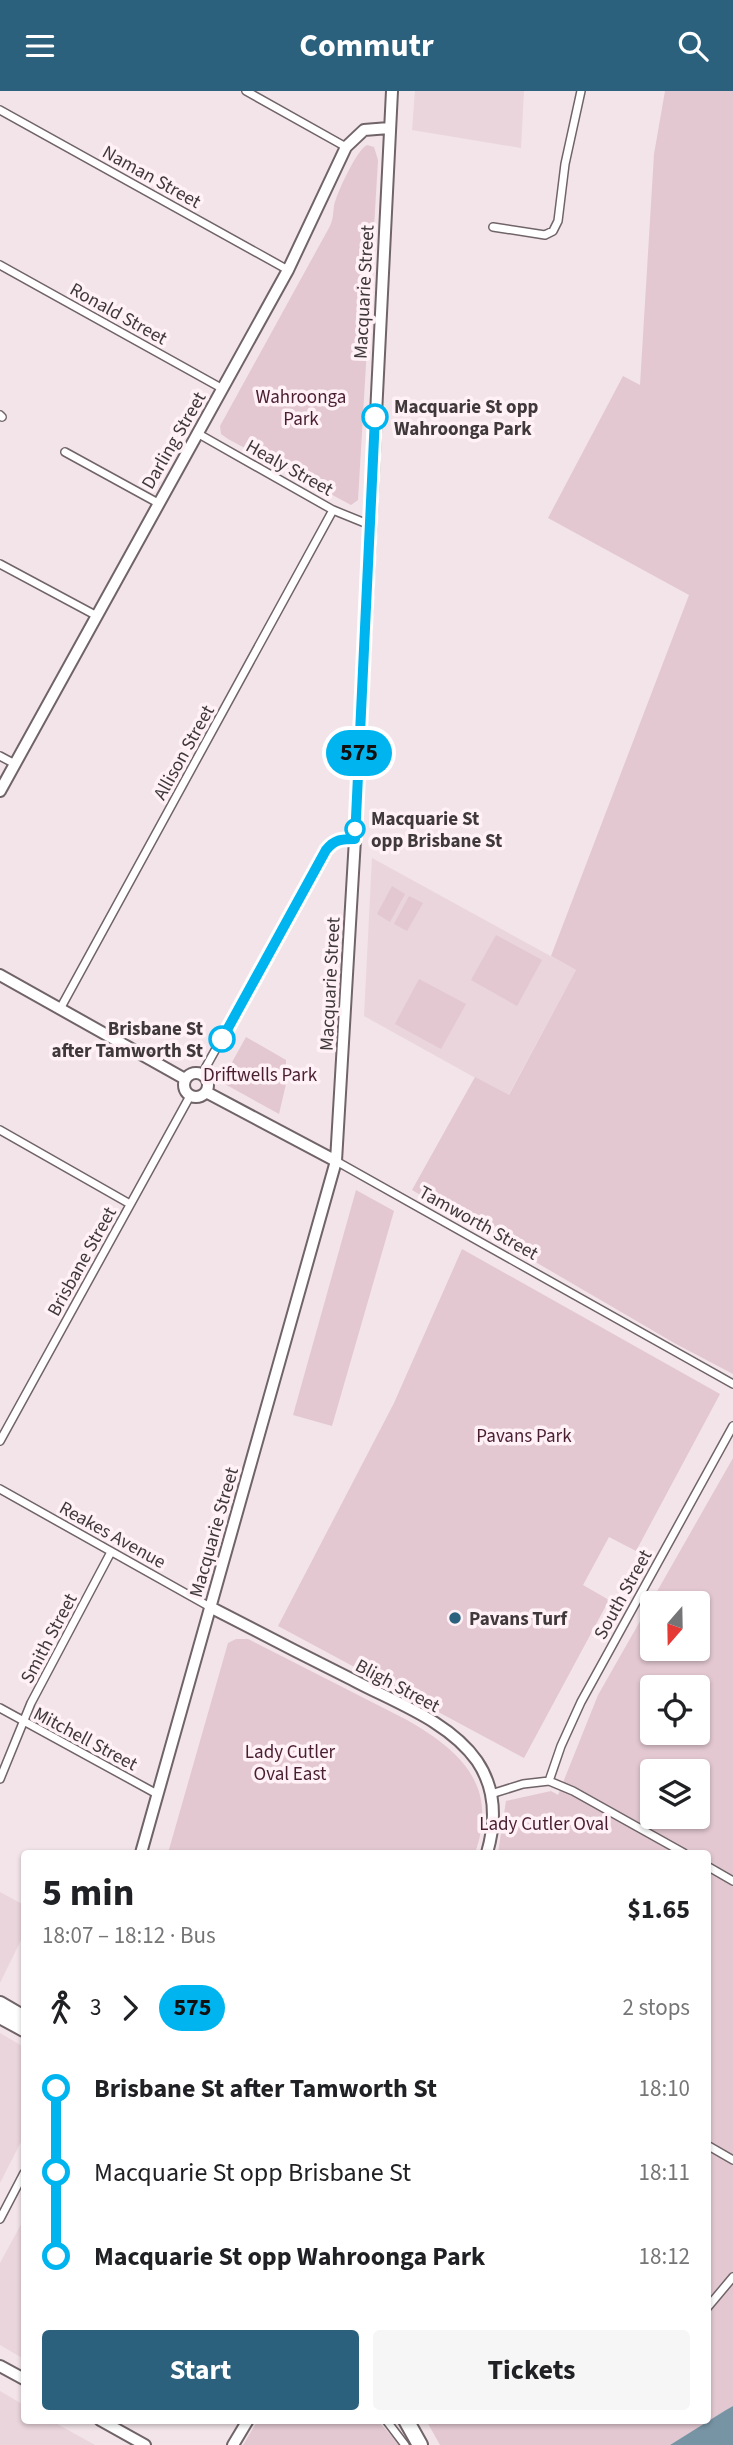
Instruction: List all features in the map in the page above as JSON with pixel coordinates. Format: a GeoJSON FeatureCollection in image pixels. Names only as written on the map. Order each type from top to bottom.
{"type":"FeatureCollection","features":[{"type":"Feature","properties":{"kind":"highway"},"geometry":{"type":"LineString","coordinates":[[0,2004],[21,2016]]}},
{"type":"Feature","properties":{"kind":"highway"},"geometry":{"type":"LineString","coordinates":[[0,2016],[21,2027]]}},
{"type":"Feature","properties":{"kind":"highway"},"geometry":{"type":"LineString","coordinates":[[408,2424],[419,2445]]}},
{"type":"Feature","properties":{"kind":"street"},"geometry":{"type":"LineString","coordinates":[[246,91],[346,148],[364,130],[389,128]]}},
{"type":"Feature","properties":{"kind":"street","name":"Macquarie Street"},"geometry":{"type":"LineString","coordinates":[[142,1850],[336,1161],[355,839],[392,91]]}},
{"type":"Feature","properties":{"kind":"street"},"geometry":{"type":"LineString","coordinates":[[493,227],[545,235],[554,231],[581,91]]}},
{"type":"Feature","properties":{"kind":"street","name":"Naman Street"},"geometry":{"type":"LineString","coordinates":[[0,110],[288,270]]}},
{"type":"Feature","properties":{"kind":"street","name":"Darling Street"},"geometry":{"type":"LineString","coordinates":[[0,791],[288,270],[346,148]]}},
{"type":"Feature","properties":{"kind":"street","name":"Ronald Street"},"geometry":{"type":"LineString","coordinates":[[0,265],[223,389]]}},
{"type":"Feature","properties":{"kind":"street","name":"Healy Street"},"geometry":{"type":"LineString","coordinates":[[197,433],[333,510],[370,526]]}},
{"type":"Feature","properties":{"kind":"street"},"geometry":{"type":"LineString","coordinates":[[65,452],[158,503]]}},
{"type":"Feature","properties":{"kind":"street","name":"Allison Street"},"geometry":{"type":"LineString","coordinates":[[60,1009],[333,510]]}},
{"type":"Feature","properties":{"kind":"street"},"geometry":{"type":"LineString","coordinates":[[0,564],[97,616]]}},
{"type":"Feature","properties":{"kind":"street"},"geometry":{"type":"LineString","coordinates":[[0,755],[15,764]]}},
{"type":"Feature","properties":{"kind":"street"},"geometry":{"type":"LineString","coordinates":[[202,1074],[326,850],[339,839],[355,839]]}},
{"type":"Feature","properties":{"kind":"street"},"geometry":{"type":"LineString","coordinates":[[0,975],[185,1079]]}},
{"type":"Feature","properties":{"kind":"street"},"geometry":{"type":"LineString","coordinates":[[195,1072],[202,1074],[208,1080],[206,1092],[197,1097],[190,1096],[184,1087],[185,1079],[195,1072]]}},
{"type":"Feature","properties":{"kind":"street","name":"Tamworth Street"},"geometry":{"type":"LineString","coordinates":[[206,1092],[336,1161],[733,1384]]}},
{"type":"Feature","properties":{"kind":"street","name":"Brisbane Street"},"geometry":{"type":"LineString","coordinates":[[0,1441],[190,1096]]}},
{"type":"Feature","properties":{"kind":"street"},"geometry":{"type":"LineString","coordinates":[[0,1130],[130,1204]]}},
{"type":"Feature","properties":{"kind":"street","name":"South Street"},"geometry":{"type":"LineString","coordinates":[[549,1781],[581,1702],[733,1426]]}},
{"type":"Feature","properties":{"kind":"street","name":"Reakes Avenue"},"geometry":{"type":"LineString","coordinates":[[0,1489],[210,1607]]}},
{"type":"Feature","properties":{"kind":"street","name":"Smith Street"},"geometry":{"type":"LineString","coordinates":[[0,1779],[23,1722],[111,1552]]}},
{"type":"Feature","properties":{"kind":"street","name":"Bligh Street"},"geometry":{"type":"LineString","coordinates":[[210,1607],[424,1717],[463,1745],[485,1775],[491,1794],[494,1821],[488,1850]]}},
{"type":"Feature","properties":{"kind":"street","name":"Mitchell Street"},"geometry":{"type":"LineString","coordinates":[[0,1709],[158,1794]]}},
{"type":"Feature","properties":{"kind":"street"},"geometry":{"type":"LineString","coordinates":[[491,1794],[523,1784],[549,1781],[573,1791],[679,1850]]}},
{"type":"Feature","properties":{"kind":"street"},"geometry":{"type":"LineString","coordinates":[[711,1868],[733,1881]]}},
{"type":"Feature","properties":{"kind":"street"},"geometry":{"type":"LineString","coordinates":[[711,2147],[733,2160]]}},
{"type":"Feature","properties":{"kind":"street"},"geometry":{"type":"LineString","coordinates":[[0,2219],[21,2179]]}},
{"type":"Feature","properties":{"kind":"street"},"geometry":{"type":"LineString","coordinates":[[711,2303],[733,2277]]}},
{"type":"Feature","properties":{"kind":"street"},"geometry":{"type":"LineString","coordinates":[[0,2366],[21,2377]]}},
{"type":"Feature","properties":{"kind":"street"},"geometry":{"type":"LineString","coordinates":[[107,2424],[145,2445]]}},
{"type":"Feature","properties":{"kind":"street"},"geometry":{"type":"LineString","coordinates":[[233,2445],[246,2424]]}},
{"type":"Feature","properties":{"kind":"street"},"geometry":{"type":"LineString","coordinates":[[389,2424],[405,2445]]}},
{"type":"Feature","properties":{"kind":"shaded area"},"geometry":{"type":"Polygon","coordinates":[[[415,91],[524,91],[521,148],[412,130],[415,91]]]}},
{"type":"Feature","properties":{"kind":"shaded area"},"geometry":{"type":"Polygon","coordinates":[[[372,858],[576,970],[508,1096],[364,1016],[372,858]]]}},
{"type":"Feature","properties":{"kind":"shaded area"},"geometry":{"type":"Polygon","coordinates":[[[0,1892],[21,1903],[21,1940],[0,1983],[0,1892]]]}},
{"type":"Feature","properties":{"kind":"shaded area"},"geometry":{"type":"Polygon","coordinates":[[[0,2033],[21,2045],[21,2142],[0,2183],[0,2033]]]}},
{"type":"Feature","properties":{"kind":"shaded area"},"geometry":{"type":"Polygon","coordinates":[[[21,2224],[21,2357],[0,2345],[0,2263],[21,2224]]]}},
{"type":"Feature","properties":{"kind":"shaded area"},"geometry":{"type":"Polygon","coordinates":[[[0,2391],[21,2403],[21,2424],[57,2424],[95,2445],[0,2445],[0,2391]]]}},
{"type":"Feature","properties":{"kind":"green space"},"geometry":{"type":"Polygon","coordinates":[[[665,91],[733,91],[733,1374],[676,1344],[412,1190],[475,1077],[509,1095],[576,970],[551,956],[689,595],[548,518],[623,376],[640,385],[654,154],[665,91]]]}},
{"type":"Feature","properties":{"kind":"green space","name":"Wahroonga Park"},"geometry":{"type":"Polygon","coordinates":[[[367,145],[374,147],[378,160],[358,500],[351,505],[228,439],[221,434],[220,426],[330,226],[341,186],[354,161],[367,145]]]}},
{"type":"Feature","properties":{"kind":"green space"},"geometry":{"type":"Polygon","coordinates":[[[392,886],[405,894],[390,922],[377,914],[392,886]]]}},
{"type":"Feature","properties":{"kind":"green space"},"geometry":{"type":"Polygon","coordinates":[[[409,896],[423,903],[407,931],[394,924],[409,896]]]}},
{"type":"Feature","properties":{"kind":"green space"},"geometry":{"type":"Polygon","coordinates":[[[496,935],[542,960],[517,1006],[471,980],[496,935]]]}},
{"type":"Feature","properties":{"kind":"green space"},"geometry":{"type":"Polygon","coordinates":[[[419,979],[466,1004],[441,1049],[395,1024],[419,979]]]}},
{"type":"Feature","properties":{"kind":"green space","name":"Driftwells Park"},"geometry":{"type":"Polygon","coordinates":[[[246,1037],[286,1060],[286,1084],[279,1114],[221,1082],[246,1037]]]}},
{"type":"Feature","properties":{"kind":"green space"},"geometry":{"type":"Polygon","coordinates":[[[356,1190],[394,1211],[332,1426],[293,1415],[356,1190]]]}},
{"type":"Feature","properties":{"kind":"green space","name":"Pavans Park"},"geometry":{"type":"Polygon","coordinates":[[[462,1249],[720,1394],[636,1551],[609,1537],[583,1585],[609,1600],[524,1758],[278,1626],[394,1403],[462,1249]]]}},
{"type":"Feature","properties":{"kind":"green space","name":"Lady Cutler Oval"},"geometry":{"type":"Polygon","coordinates":[[[733,1458],[733,2406],[711,2420],[711,1850],[498,1850],[506,1801],[551,1791],[558,1795],[598,1695],[640,1621],[640,1661],[710,1661],[710,1591],[657,1591],[733,1458]]]}},
{"type":"Feature","properties":{"kind":"green space","name":"Lady Cutler Oval East"},"geometry":{"type":"Polygon","coordinates":[[[236,1639],[248,1639],[407,1720],[444,1744],[459,1758],[478,1790],[482,1808],[481,1829],[476,1850],[169,1850],[228,1643],[236,1639]]]}},
{"type":"Feature","properties":{"kind":"green space"},"geometry":{"type":"Polygon","coordinates":[[[256,2424],[381,2424],[400,2445],[243,2445],[256,2424]]]}},
{"type":"Feature","properties":{"kind":"green space"},"geometry":{"type":"Polygon","coordinates":[[[428,2424],[704,2424],[670,2445],[440,2445],[428,2424]]]}},
{"type":"Feature","properties":{"kind":"water"},"geometry":{"type":"Polygon","coordinates":[[[733,2406],[733,2445],[670,2445],[704,2424],[711,2424],[711,2419],[733,2406]]]}},
{"type":"Feature","properties":{"kind":"bus line","name":"575"},"geometry":{"type":"LineString","coordinates":[[222,1039],[326,850],[339,839],[355,839],[375,417]]}},
{"type":"Feature","properties":{"kind":"place","name":"Macquarie St opp Wahroonga Park"},"geometry":{"type":"Point","coordinates":[375,417]}},
{"type":"Feature","properties":{"kind":"place","name":"Macquarie St opp Brisbane St"},"geometry":{"type":"Point","coordinates":[355,829]}},
{"type":"Feature","properties":{"kind":"place","name":"Brisbane St after Tamworth St"},"geometry":{"type":"Point","coordinates":[222,1039]}},
{"type":"Feature","properties":{"kind":"place","name":"Pavans Turf"},"geometry":{"type":"Point","coordinates":[455,1618]}}]}
